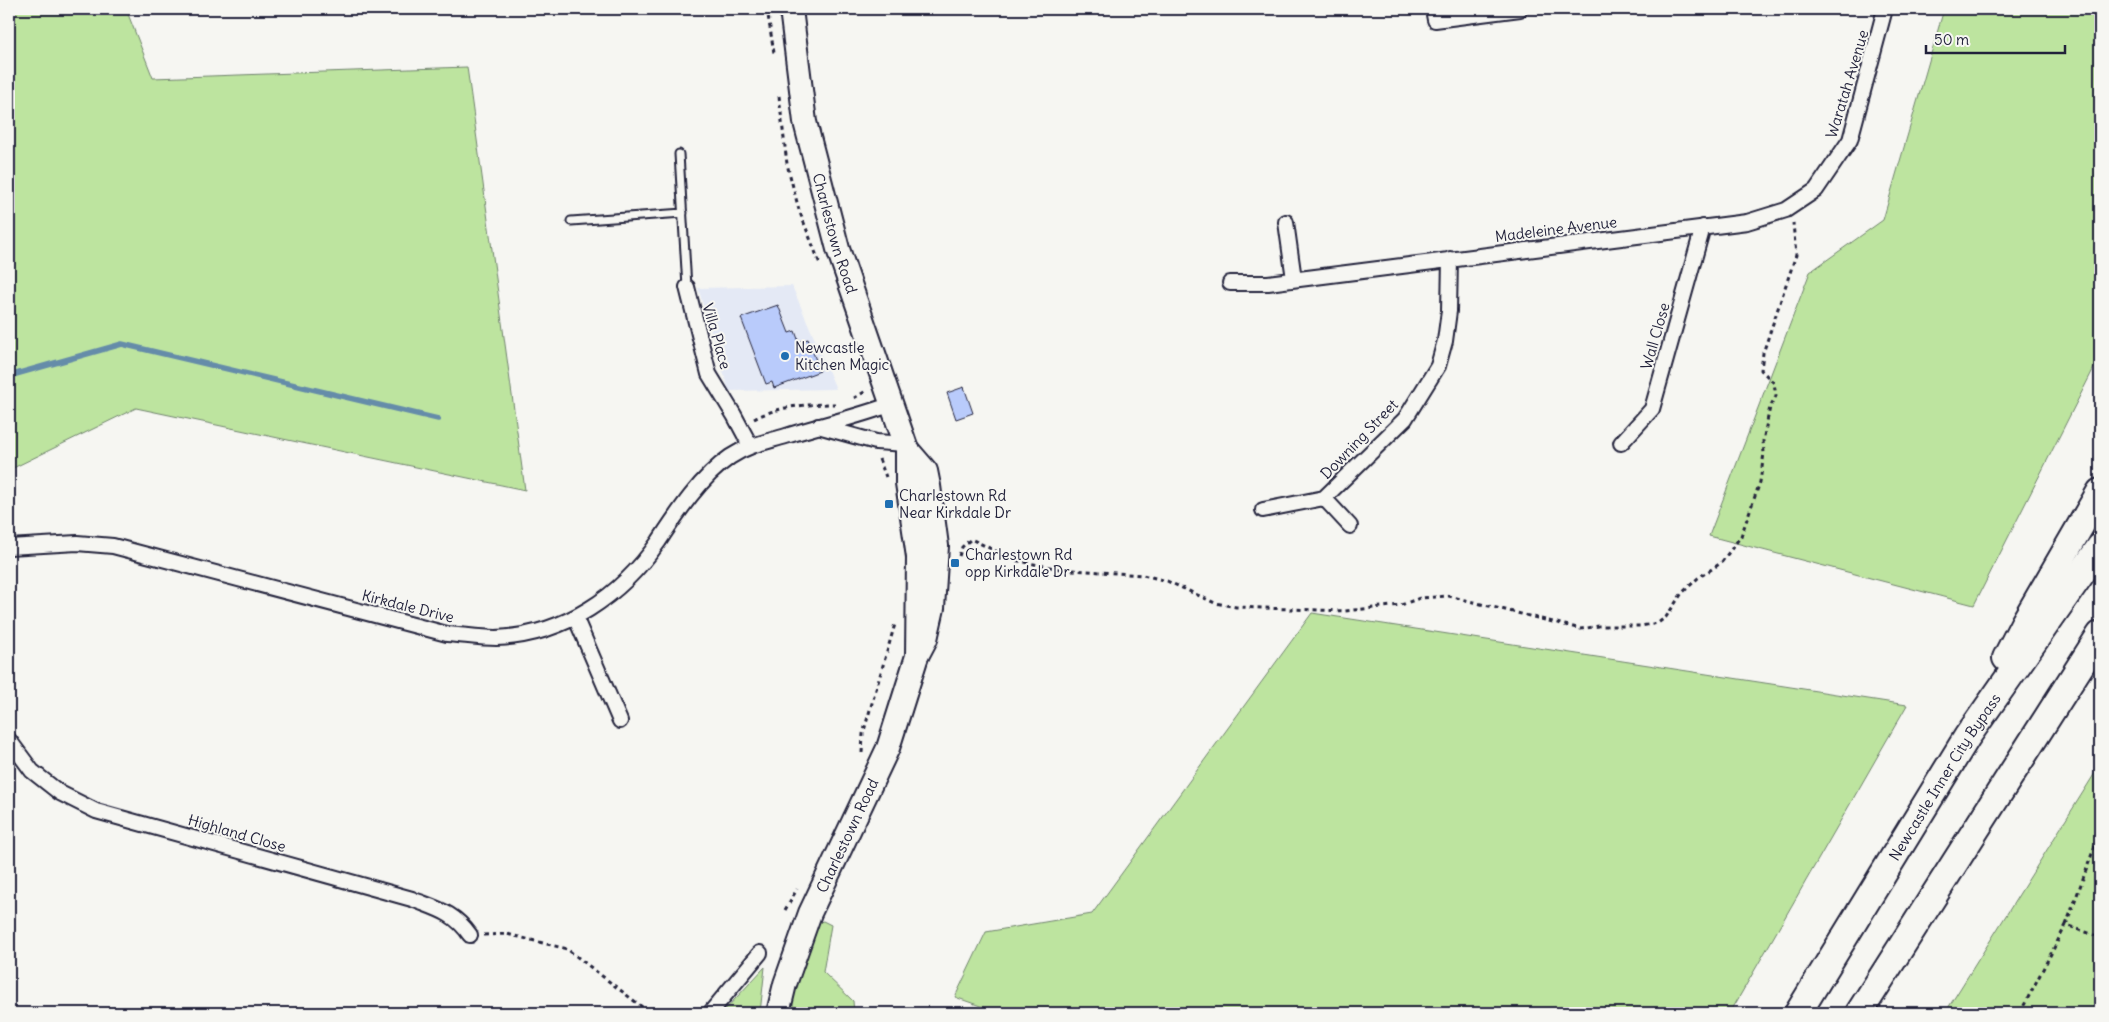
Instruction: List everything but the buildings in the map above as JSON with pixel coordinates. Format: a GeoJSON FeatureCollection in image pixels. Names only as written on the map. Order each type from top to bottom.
{"type":"FeatureCollection","features":[{"type":"Feature","properties":{"kind":"highway"},"geometry":{"type":"LineString","coordinates":[[1967,737],[2024,623],[2100,492]]}},
{"type":"Feature","properties":{"kind":"highway","name":"Newcastle Inner City Bypass"},"geometry":{"type":"LineString","coordinates":[[1798,1013],[1967,737],[2100,547]]}},
{"type":"Feature","properties":{"kind":"highway"},"geometry":{"type":"LineString","coordinates":[[1859,1013],[2100,635]]}},
{"type":"Feature","properties":{"kind":"main road","name":"Charlestown Road"},"geometry":{"type":"LineString","coordinates":[[778,1013],[785,984],[810,913],[888,748],[917,656],[926,639],[933,608],[937,546],[926,471],[906,446],[838,249],[805,122],[791,9]]}},
{"type":"Feature","properties":{"kind":"street"},"geometry":{"type":"LineString","coordinates":[[1433,9],[1435,20],[1520,9]]}},
{"type":"Feature","properties":{"kind":"street","name":"Waratah Avenue"},"geometry":{"type":"LineString","coordinates":[[1816,190],[1850,140],[1886,9]]}},
{"type":"Feature","properties":{"kind":"street","name":"Madeleine Avenue"},"geometry":{"type":"LineString","coordinates":[[1230,283],[1294,279],[1703,226],[1747,222],[1789,208],[1816,190]]}},
{"type":"Feature","properties":{"kind":"street"},"geometry":{"type":"LineString","coordinates":[[1286,222],[1294,279]]}},
{"type":"Feature","properties":{"kind":"street","name":"Wall Close"},"geometry":{"type":"LineString","coordinates":[[1621,443],[1652,410],[1703,226]]}},
{"type":"Feature","properties":{"kind":"street","name":"Downing Street"},"geometry":{"type":"LineString","coordinates":[[1264,510],[1324,498],[1405,419],[1438,366],[1445,341],[1449,311],[1450,259]]}},
{"type":"Feature","properties":{"kind":"street","name":"Villa Place"},"geometry":{"type":"LineString","coordinates":[[687,287],[709,374],[750,445]]}},
{"type":"Feature","properties":{"kind":"street","name":"Kirkdale Drive"},"geometry":{"type":"LineString","coordinates":[[9,547],[77,543],[113,546],[447,634],[497,638],[543,630],[576,619],[614,593],[642,565],[690,498],[728,458],[750,445],[892,404]]}},
{"type":"Feature","properties":{"kind":"street"},"geometry":{"type":"LineString","coordinates":[[817,426],[876,442],[906,446]]}},
{"type":"Feature","properties":{"kind":"street","name":"Downing Street"},"geometry":{"type":"LineString","coordinates":[[1324,498],[1350,526]]}},
{"type":"Feature","properties":{"kind":"street"},"geometry":{"type":"LineString","coordinates":[[576,619],[620,721]]}},
{"type":"Feature","properties":{"kind":"street","name":"Highland Close"},"geometry":{"type":"LineString","coordinates":[[9,740],[32,771],[60,793],[96,811],[412,899],[447,913],[460,922],[470,935]]}},
{"type":"Feature","properties":{"kind":"street"},"geometry":{"type":"LineString","coordinates":[[710,1013],[760,953]]}},
{"type":"Feature","properties":{"kind":"lane"},"geometry":{"type":"LineString","coordinates":[[679,154],[687,287]]}},
{"type":"Feature","properties":{"kind":"lane"},"geometry":{"type":"LineString","coordinates":[[571,221],[683,213]]}},
{"type":"Feature","properties":{"kind":"path"},"geometry":{"type":"LineString","coordinates":[[958,559],[962,547],[971,539],[1014,560],[1059,569],[1143,575],[1167,581],[1215,603],[1236,607],[1345,611],[1401,605],[1420,598],[1449,596],[1581,629],[1599,626],[1641,626],[1658,623],[1666,617],[1682,593],[1698,578],[1721,563],[1741,536],[1760,482],[1764,454],[1763,441],[1770,406],[1776,396],[1774,383],[1761,370],[1763,352],[1796,254],[1793,224],[1789,208]]}},
{"type":"Feature","properties":{"kind":"path"},"geometry":{"type":"LineString","coordinates":[[852,400],[867,390]]}},
{"type":"Feature","properties":{"kind":"path"},"geometry":{"type":"LineString","coordinates":[[754,418],[777,410],[810,404],[845,404]]}},
{"type":"Feature","properties":{"kind":"path"},"geometry":{"type":"LineString","coordinates":[[879,459],[888,482]]}},
{"type":"Feature","properties":{"kind":"path"},"geometry":{"type":"LineString","coordinates":[[862,749],[866,725],[896,620]]}},
{"type":"Feature","properties":{"kind":"path"},"geometry":{"type":"LineString","coordinates":[[2020,1013],[2066,926],[2100,832]]}},
{"type":"Feature","properties":{"kind":"path"},"geometry":{"type":"LineString","coordinates":[[2066,926],[2100,937]]}},
{"type":"Feature","properties":{"kind":"path"},"geometry":{"type":"LineString","coordinates":[[470,935],[507,934],[567,949],[650,1013]]}},
{"type":"Feature","properties":{"kind":"shaded area"},"geometry":{"type":"Polygon","coordinates":[[[792,286],[836,389],[729,391],[698,288],[792,286]]]}},
{"type":"Feature","properties":{"kind":"green space"},"geometry":{"type":"Polygon","coordinates":[[[9,9],[126,9],[153,78],[467,67],[525,490],[136,408],[9,470],[9,9]]]}},
{"type":"Feature","properties":{"kind":"green space"},"geometry":{"type":"Polygon","coordinates":[[[1944,9],[2100,9],[2100,356],[1974,605],[1709,536],[1810,272],[1883,220],[1944,9]]]}},
{"type":"Feature","properties":{"kind":"green space"},"geometry":{"type":"Polygon","coordinates":[[[1312,613],[1907,705],[1730,1013],[1000,1013],[955,997],[986,932],[1092,914],[1312,613]]]}},
{"type":"Feature","properties":{"kind":"green space"},"geometry":{"type":"Polygon","coordinates":[[[2100,765],[2100,1013],[1945,1013],[2100,765]]]}},
{"type":"Feature","properties":{"kind":"green space"},"geometry":{"type":"Polygon","coordinates":[[[823,921],[831,925],[823,972],[853,1001],[854,1013],[786,1013],[817,923],[823,921]]]}},
{"type":"Feature","properties":{"kind":"green space"},"geometry":{"type":"Polygon","coordinates":[[[765,967],[760,1013],[722,1013],[765,967]]]}},
{"type":"Feature","properties":{"kind":"waterway"},"geometry":{"type":"LineString","coordinates":[[9,376],[122,344],[438,419]]}},
{"type":"Feature","properties":{"kind":"place","name":"Newcastle Kitchen Magic"},"geometry":{"type":"Point","coordinates":[785,356]}},
{"type":"Feature","properties":{"kind":"place","name":"Charlestown Rd Near Kirkdale Dr"},"geometry":{"type":"Point","coordinates":[889,504]}},
{"type":"Feature","properties":{"kind":"place","name":"Charlestown Rd opp Kirkdale Dr"},"geometry":{"type":"Point","coordinates":[955,563]}}]}
